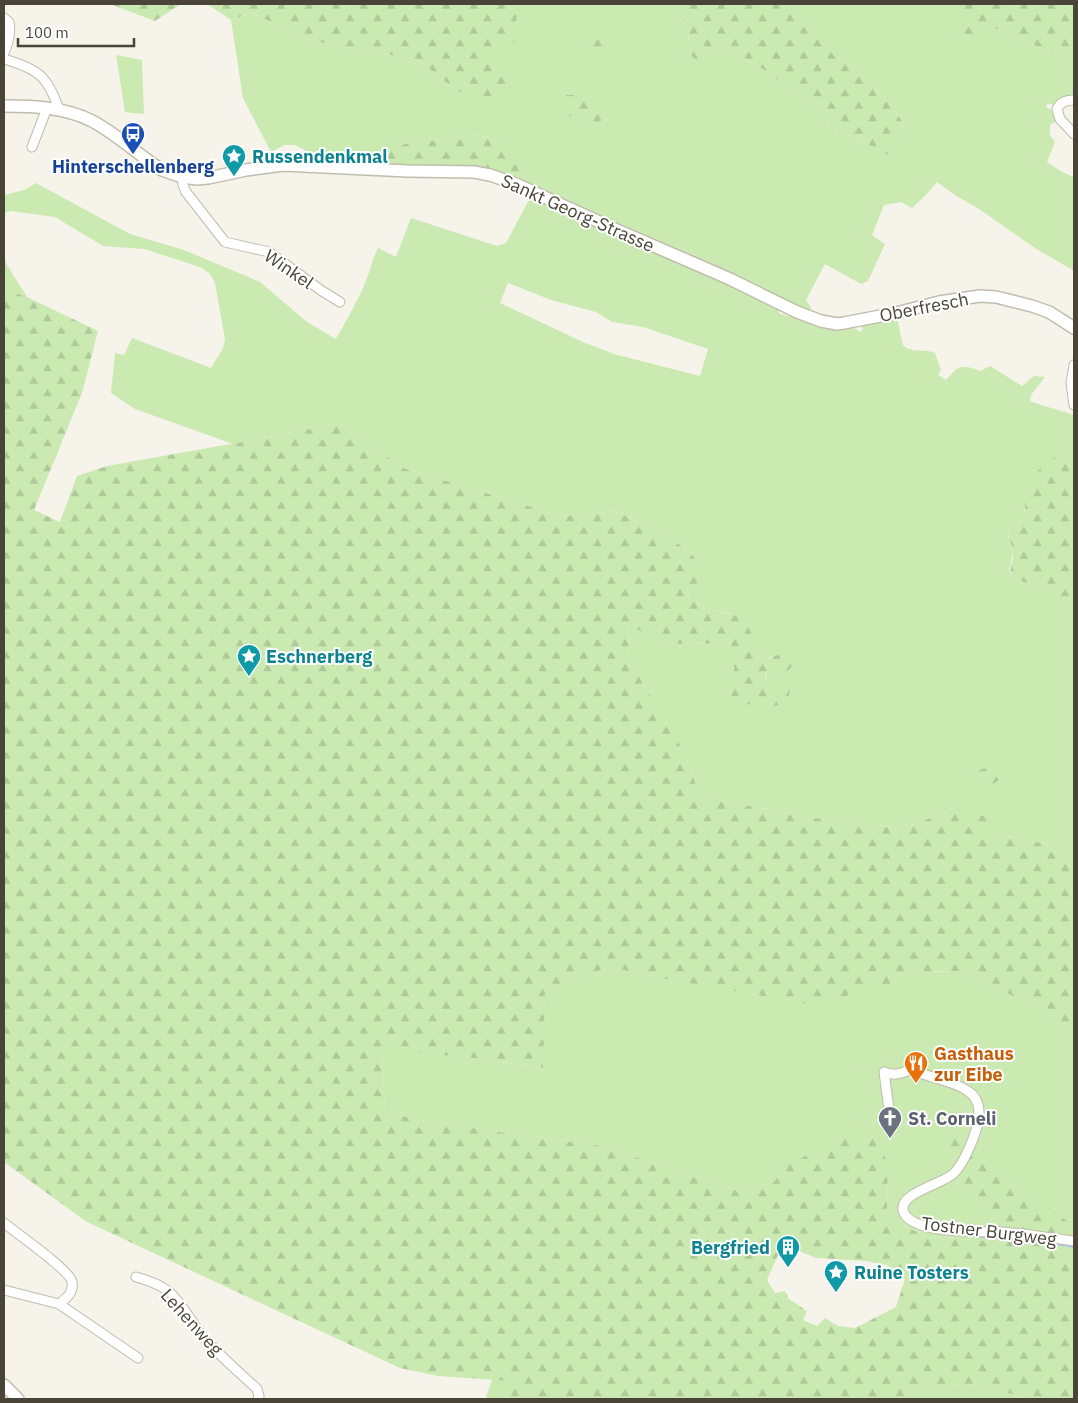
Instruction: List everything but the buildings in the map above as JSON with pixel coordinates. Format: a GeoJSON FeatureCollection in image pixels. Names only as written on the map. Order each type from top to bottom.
{"type":"FeatureCollection","features":[{"type":"Feature","properties":{"kind":"street"},"geometry":{"type":"LineString","coordinates":[[4,18],[9,22],[10,30],[4,53]]}},
{"type":"Feature","properties":{"kind":"street"},"geometry":{"type":"LineString","coordinates":[[4,59],[31,68],[42,76],[49,86],[59,110]]}},
{"type":"Feature","properties":{"kind":"street"},"geometry":{"type":"LineString","coordinates":[[1074,100],[1062,103],[1057,109],[1060,119],[1074,134]]}},
{"type":"Feature","properties":{"kind":"street","name":"Sankt Georg-Strasse"},"geometry":{"type":"LineString","coordinates":[[4,106],[47,108],[80,116],[97,124],[162,170],[182,177],[208,178],[283,165],[474,172],[490,175],[543,195],[773,300]]}},
{"type":"Feature","properties":{"kind":"street"},"geometry":{"type":"LineString","coordinates":[[32,147],[47,108]]}},
{"type":"Feature","properties":{"kind":"street","name":"Winkel"},"geometry":{"type":"LineString","coordinates":[[182,177],[186,192],[224,242],[269,252],[340,302]]}},
{"type":"Feature","properties":{"kind":"street","name":"Oberfresch"},"geometry":{"type":"LineString","coordinates":[[773,300],[808,317],[837,324],[967,297],[996,297],[1049,312],[1074,328]]}},
{"type":"Feature","properties":{"kind":"street"},"geometry":{"type":"LineString","coordinates":[[1074,365],[1071,382],[1074,405]]}},
{"type":"Feature","properties":{"kind":"street","name":"Tostner Burgweg"},"geometry":{"type":"LineString","coordinates":[[890,1117],[884,1072],[896,1075],[910,1070],[962,1086],[976,1100],[979,1110],[979,1120],[975,1134],[961,1163],[953,1174],[904,1202],[903,1208],[906,1217],[914,1223],[927,1227],[974,1232],[1001,1232],[1074,1241]]}},
{"type":"Feature","properties":{"kind":"street"},"geometry":{"type":"LineString","coordinates":[[4,1223],[69,1276],[72,1281],[72,1290],[58,1304]]}},
{"type":"Feature","properties":{"kind":"street","name":"Lehenweg"},"geometry":{"type":"LineString","coordinates":[[136,1277],[149,1281],[168,1291],[183,1308],[208,1343],[257,1389],[258,1399]]}},
{"type":"Feature","properties":{"kind":"street"},"geometry":{"type":"LineString","coordinates":[[4,1290],[58,1304],[138,1358]]}},
{"type":"Feature","properties":{"kind":"street"},"geometry":{"type":"LineString","coordinates":[[4,1385],[18,1399]]}},
{"type":"Feature","properties":{"kind":"green space"},"geometry":{"type":"Polygon","coordinates":[[[110,4],[181,4],[155,21],[110,4]]]}},
{"type":"Feature","properties":{"kind":"green space"},"geometry":{"type":"Polygon","coordinates":[[[207,4],[503,4],[517,11],[515,41],[489,60],[516,83],[505,101],[457,91],[418,60],[313,41],[251,13],[231,20],[207,4]]]}},
{"type":"Feature","properties":{"kind":"green space"},"geometry":{"type":"Polygon","coordinates":[[[503,4],[688,4],[683,18],[691,54],[711,54],[715,49],[723,48],[768,72],[821,113],[833,130],[855,137],[888,154],[894,150],[903,126],[900,118],[875,87],[854,68],[834,55],[816,38],[804,17],[793,4],[952,4],[960,12],[962,17],[961,24],[980,27],[982,24],[986,25],[1074,61],[1074,99],[1056,105],[1047,104],[1046,107],[1053,111],[1058,120],[1050,125],[1050,135],[1055,142],[1047,162],[1074,177],[1074,271],[1035,248],[937,182],[912,208],[901,202],[884,205],[872,235],[885,244],[868,281],[861,284],[825,264],[806,300],[811,307],[809,315],[617,228],[512,176],[523,177],[502,143],[478,135],[405,144],[378,154],[325,161],[295,145],[284,145],[271,152],[243,98],[231,20],[251,13],[313,41],[418,60],[457,91],[489,60],[517,12],[503,4]]]}},
{"type":"Feature","properties":{"kind":"green space"},"geometry":{"type":"Polygon","coordinates":[[[688,4],[793,4],[804,17],[816,38],[834,55],[854,68],[875,87],[900,118],[903,126],[894,150],[888,155],[855,137],[833,130],[821,113],[768,72],[723,48],[715,49],[709,56],[704,58],[695,59],[691,55],[688,35],[684,27],[683,18],[688,4]]]}},
{"type":"Feature","properties":{"kind":"green space"},"geometry":{"type":"Polygon","coordinates":[[[952,4],[1074,4],[1074,61],[986,25],[981,25],[978,34],[966,38],[963,33],[960,14],[952,4]]]}},
{"type":"Feature","properties":{"kind":"green space"},"geometry":{"type":"Polygon","coordinates":[[[599,37],[617,46],[604,60],[592,48],[599,37]]]}},
{"type":"Feature","properties":{"kind":"green space"},"geometry":{"type":"Polygon","coordinates":[[[116,55],[142,60],[144,114],[125,112],[116,55]]]}},
{"type":"Feature","properties":{"kind":"green space"},"geometry":{"type":"Polygon","coordinates":[[[564,95],[599,99],[604,118],[596,125],[564,114],[562,103],[564,95]]]}},
{"type":"Feature","properties":{"kind":"green space"},"geometry":{"type":"Polygon","coordinates":[[[478,135],[502,143],[521,160],[523,177],[325,161],[378,154],[405,144],[478,135]]]}},
{"type":"Feature","properties":{"kind":"green space"},"geometry":{"type":"Polygon","coordinates":[[[36,183],[130,234],[184,250],[260,282],[307,322],[336,339],[360,294],[378,248],[396,257],[411,218],[497,246],[506,243],[529,200],[527,193],[729,280],[778,308],[779,313],[787,316],[840,323],[860,332],[863,329],[859,324],[896,314],[903,345],[914,350],[935,353],[941,370],[938,375],[946,380],[954,371],[961,367],[980,371],[990,366],[1022,386],[1034,376],[1045,377],[1031,395],[1030,401],[1074,415],[1074,451],[1063,453],[1024,506],[1025,516],[1018,524],[1010,528],[1008,535],[1013,552],[1009,570],[1013,579],[1048,589],[1074,606],[1074,852],[1046,844],[991,833],[950,804],[919,823],[908,826],[888,827],[821,819],[702,797],[687,759],[644,686],[629,654],[628,622],[658,642],[673,644],[730,643],[734,663],[733,672],[728,682],[768,693],[765,684],[766,675],[773,672],[773,656],[767,660],[757,657],[753,650],[753,640],[747,625],[728,613],[712,610],[688,598],[689,590],[697,583],[700,564],[687,549],[660,533],[654,527],[643,525],[617,511],[561,516],[404,468],[338,423],[233,444],[135,409],[111,393],[115,353],[124,355],[132,338],[211,368],[223,348],[225,339],[215,283],[210,274],[200,267],[144,249],[103,246],[55,217],[11,211],[4,213],[4,195],[24,190],[36,183]],[[508,283],[500,303],[583,342],[614,354],[700,376],[708,349],[643,327],[612,322],[596,312],[551,300],[508,283]]]}},
{"type":"Feature","properties":{"kind":"green space"},"geometry":{"type":"Polygon","coordinates":[[[4,256],[7,265],[27,297],[4,289],[4,256]]]}},
{"type":"Feature","properties":{"kind":"green space"},"geometry":{"type":"Polygon","coordinates":[[[4,289],[27,297],[98,331],[82,393],[34,510],[60,522],[77,476],[107,466],[338,423],[404,468],[561,516],[617,511],[643,525],[654,527],[660,533],[687,549],[700,564],[702,575],[689,590],[688,598],[712,610],[742,617],[750,631],[757,657],[767,660],[781,653],[789,657],[793,662],[791,668],[783,673],[773,672],[765,675],[765,684],[768,692],[780,684],[787,686],[790,691],[788,698],[778,705],[755,706],[736,700],[728,691],[728,682],[734,669],[730,643],[673,644],[658,642],[628,623],[629,654],[644,686],[673,732],[687,759],[702,797],[821,819],[888,827],[908,826],[919,823],[950,804],[971,810],[987,818],[991,833],[1046,844],[1074,852],[1074,1045],[1072,1046],[1033,1005],[958,971],[936,971],[813,1005],[609,967],[545,991],[543,1068],[466,1057],[382,1050],[385,1112],[422,1120],[511,1134],[602,1146],[739,1191],[774,1182],[788,1164],[842,1139],[874,1135],[888,1164],[887,1216],[926,1237],[991,1241],[992,1209],[955,1175],[959,1165],[938,1144],[953,1135],[1012,1182],[1074,1226],[1074,1399],[1026,1399],[981,1384],[904,1389],[909,1399],[511,1399],[511,1381],[438,1376],[400,1368],[87,1222],[4,1162],[4,289]],[[783,1244],[767,1280],[775,1293],[785,1291],[789,1299],[807,1311],[803,1320],[817,1326],[825,1318],[838,1326],[855,1328],[896,1307],[905,1279],[887,1265],[865,1261],[816,1258],[783,1244]]]}},
{"type":"Feature","properties":{"kind":"green space"},"geometry":{"type":"Polygon","coordinates":[[[1074,451],[1074,606],[1048,589],[1013,579],[1011,567],[1013,552],[1009,535],[1010,528],[1018,524],[1025,516],[1024,490],[1034,474],[1050,460],[1063,453],[1074,451]]]}},
{"type":"Feature","properties":{"kind":"green space"},"geometry":{"type":"Polygon","coordinates":[[[996,764],[1002,764],[1003,768],[1001,776],[996,782],[993,784],[983,783],[977,778],[977,771],[996,764]]]}},
{"type":"Feature","properties":{"kind":"green space"},"geometry":{"type":"Polygon","coordinates":[[[609,967],[660,978],[958,971],[1033,1005],[1074,1045],[1074,1235],[1073,1226],[953,1136],[959,1165],[955,1175],[992,1209],[991,1241],[926,1237],[887,1216],[888,1164],[789,1164],[774,1182],[739,1191],[602,1146],[511,1134],[422,1120],[385,1112],[382,1049],[466,1057],[542,1068],[545,991],[609,967]]]}},
{"type":"Feature","properties":{"kind":"green space"},"geometry":{"type":"Polygon","coordinates":[[[494,1374],[511,1381],[511,1399],[490,1399],[486,1397],[494,1374]]]}},
{"type":"Feature","properties":{"kind":"green space"},"geometry":{"type":"Polygon","coordinates":[[[981,1384],[1026,1399],[909,1399],[903,1389],[981,1384]]]}},
{"type":"Feature","properties":{"kind":"waterway"},"geometry":{"type":"LineString","coordinates":[[973,1236],[1015,1239],[1074,1247]]}},
{"type":"Feature","properties":{"kind":"place","name":"Hinterschellenberg"},"geometry":{"type":"Point","coordinates":[133,155]}},
{"type":"Feature","properties":{"kind":"place","name":"Russendenkmal"},"geometry":{"type":"Point","coordinates":[234,177]}},
{"type":"Feature","properties":{"kind":"place","name":"Eschnerberg"},"geometry":{"type":"Point","coordinates":[249,677]}},
{"type":"Feature","properties":{"kind":"place","name":"Gasthaus zur Eibe"},"geometry":{"type":"Point","coordinates":[916,1084]}},
{"type":"Feature","properties":{"kind":"place","name":"St. Corneli"},"geometry":{"type":"Point","coordinates":[890,1139]}},
{"type":"Feature","properties":{"kind":"place","name":"Bergfried"},"geometry":{"type":"Point","coordinates":[788,1268]}},
{"type":"Feature","properties":{"kind":"place","name":"Ruine Tosters"},"geometry":{"type":"Point","coordinates":[836,1293]}}]}
